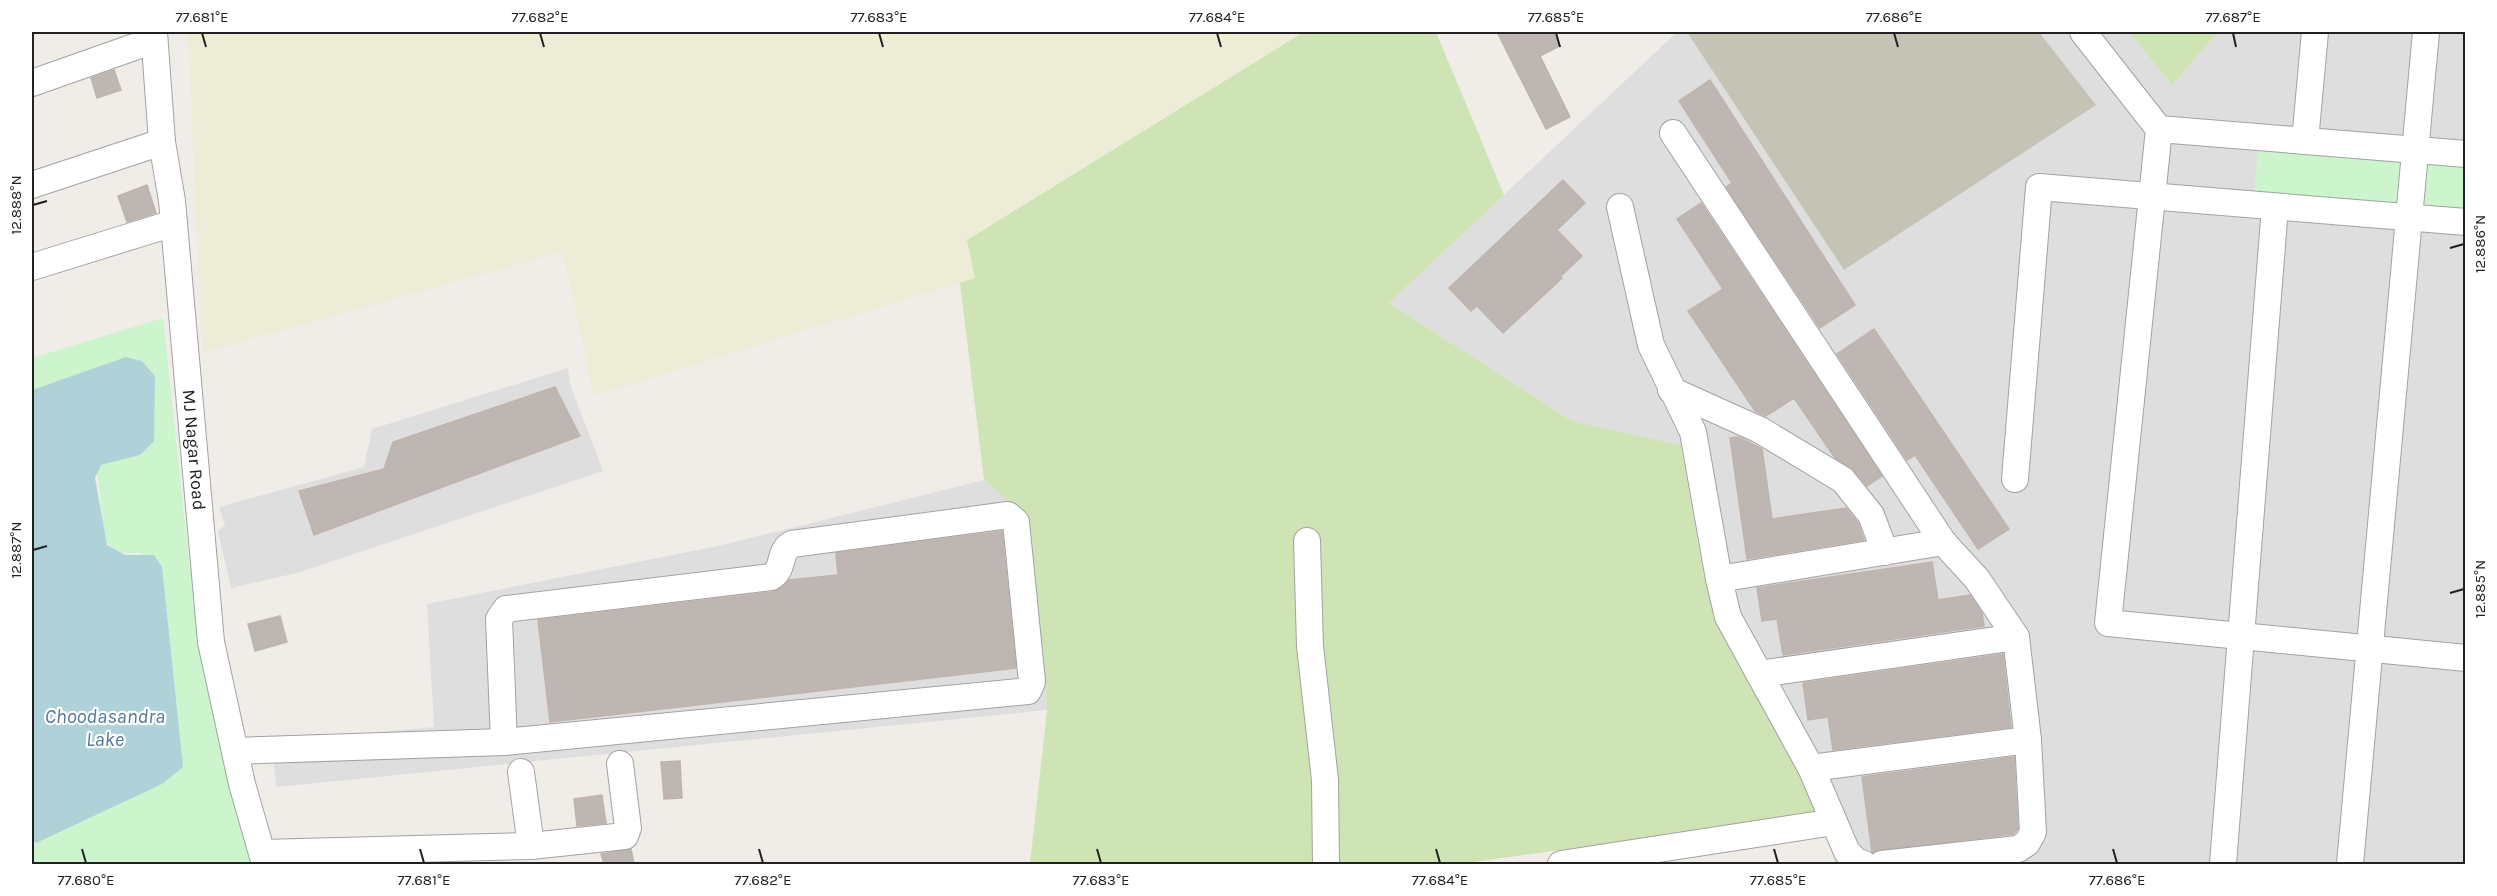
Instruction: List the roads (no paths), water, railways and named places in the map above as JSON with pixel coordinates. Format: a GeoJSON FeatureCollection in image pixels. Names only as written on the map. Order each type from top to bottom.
{"type":"FeatureCollection","features":[{"type":"Feature","properties":{"kind":"street"},"geometry":{"type":"LineString","coordinates":[[2083,32],[2159,129],[2108,623],[2466,658]]}},
{"type":"Feature","properties":{"kind":"street"},"geometry":{"type":"LineString","coordinates":[[2306,141],[2315,32]]}},
{"type":"Feature","properties":{"kind":"street"},"geometry":{"type":"LineString","coordinates":[[2350,864],[2426,32]]}},
{"type":"Feature","properties":{"kind":"street"},"geometry":{"type":"LineString","coordinates":[[32,83],[154,36]]}},
{"type":"Feature","properties":{"kind":"street","name":"MJ Nagar Road"},"geometry":{"type":"LineString","coordinates":[[154,36],[162,142],[174,223],[211,642],[235,751],[263,859]]}},
{"type":"Feature","properties":{"kind":"street"},"geometry":{"type":"LineString","coordinates":[[2159,129],[2466,154]]}},
{"type":"Feature","properties":{"kind":"street"},"geometry":{"type":"LineString","coordinates":[[1673,133],[1943,542],[1977,579],[2016,637],[2028,740],[2033,832],[2027,843],[2018,849],[1882,864]]}},
{"type":"Feature","properties":{"kind":"street"},"geometry":{"type":"LineString","coordinates":[[32,185],[162,142]]}},
{"type":"Feature","properties":{"kind":"street"},"geometry":{"type":"LineString","coordinates":[[2014,478],[2039,187],[2466,222]]}},
{"type":"Feature","properties":{"kind":"street"},"geometry":{"type":"LineString","coordinates":[[1620,207],[1651,345],[1671,390],[1694,432],[1719,579],[1728,617],[1811,768],[1847,852],[1856,861],[1864,864]]}},
{"type":"Feature","properties":{"kind":"street"},"geometry":{"type":"LineString","coordinates":[[2223,864],[2275,207]]}},
{"type":"Feature","properties":{"kind":"street"},"geometry":{"type":"LineString","coordinates":[[32,267],[174,223]]}},
{"type":"Feature","properties":{"kind":"street"},"geometry":{"type":"LineString","coordinates":[[1671,390],[1760,430],[1843,480],[1871,515],[1885,552]]}},
{"type":"Feature","properties":{"kind":"street"},"geometry":{"type":"LineString","coordinates":[[235,751],[504,742],[1028,691],[1032,682],[1016,522],[1008,515],[792,544],[785,550],[780,570],[771,577],[506,609],[499,619],[504,742]]}},
{"type":"Feature","properties":{"kind":"street"},"geometry":{"type":"LineString","coordinates":[[1307,541],[1310,646],[1325,780],[1326,864]]}},
{"type":"Feature","properties":{"kind":"street"},"geometry":{"type":"LineString","coordinates":[[1719,579],[1943,542]]}},
{"type":"Feature","properties":{"kind":"street"},"geometry":{"type":"LineString","coordinates":[[1760,674],[2016,637]]}},
{"type":"Feature","properties":{"kind":"street"},"geometry":{"type":"LineString","coordinates":[[1811,768],[2028,740]]}},
{"type":"Feature","properties":{"kind":"street"},"geometry":{"type":"LineString","coordinates":[[263,859],[531,846],[625,836],[628,828],[620,764]]}},
{"type":"Feature","properties":{"kind":"street"},"geometry":{"type":"LineString","coordinates":[[521,772],[531,846]]}},
{"type":"Feature","properties":{"kind":"street"},"geometry":{"type":"LineString","coordinates":[[1561,864],[1834,822]]}},
{"type":"Feature","properties":{"kind":"water","name":"Choodasandra Lake"},"geometry":{"type":"Polygon","coordinates":[[[126,357],[142,361],[155,376],[154,441],[140,455],[101,465],[95,478],[107,545],[125,555],[154,555],[162,567],[183,767],[162,784],[36,843],[32,839],[32,390],[126,357]]]}}]}
